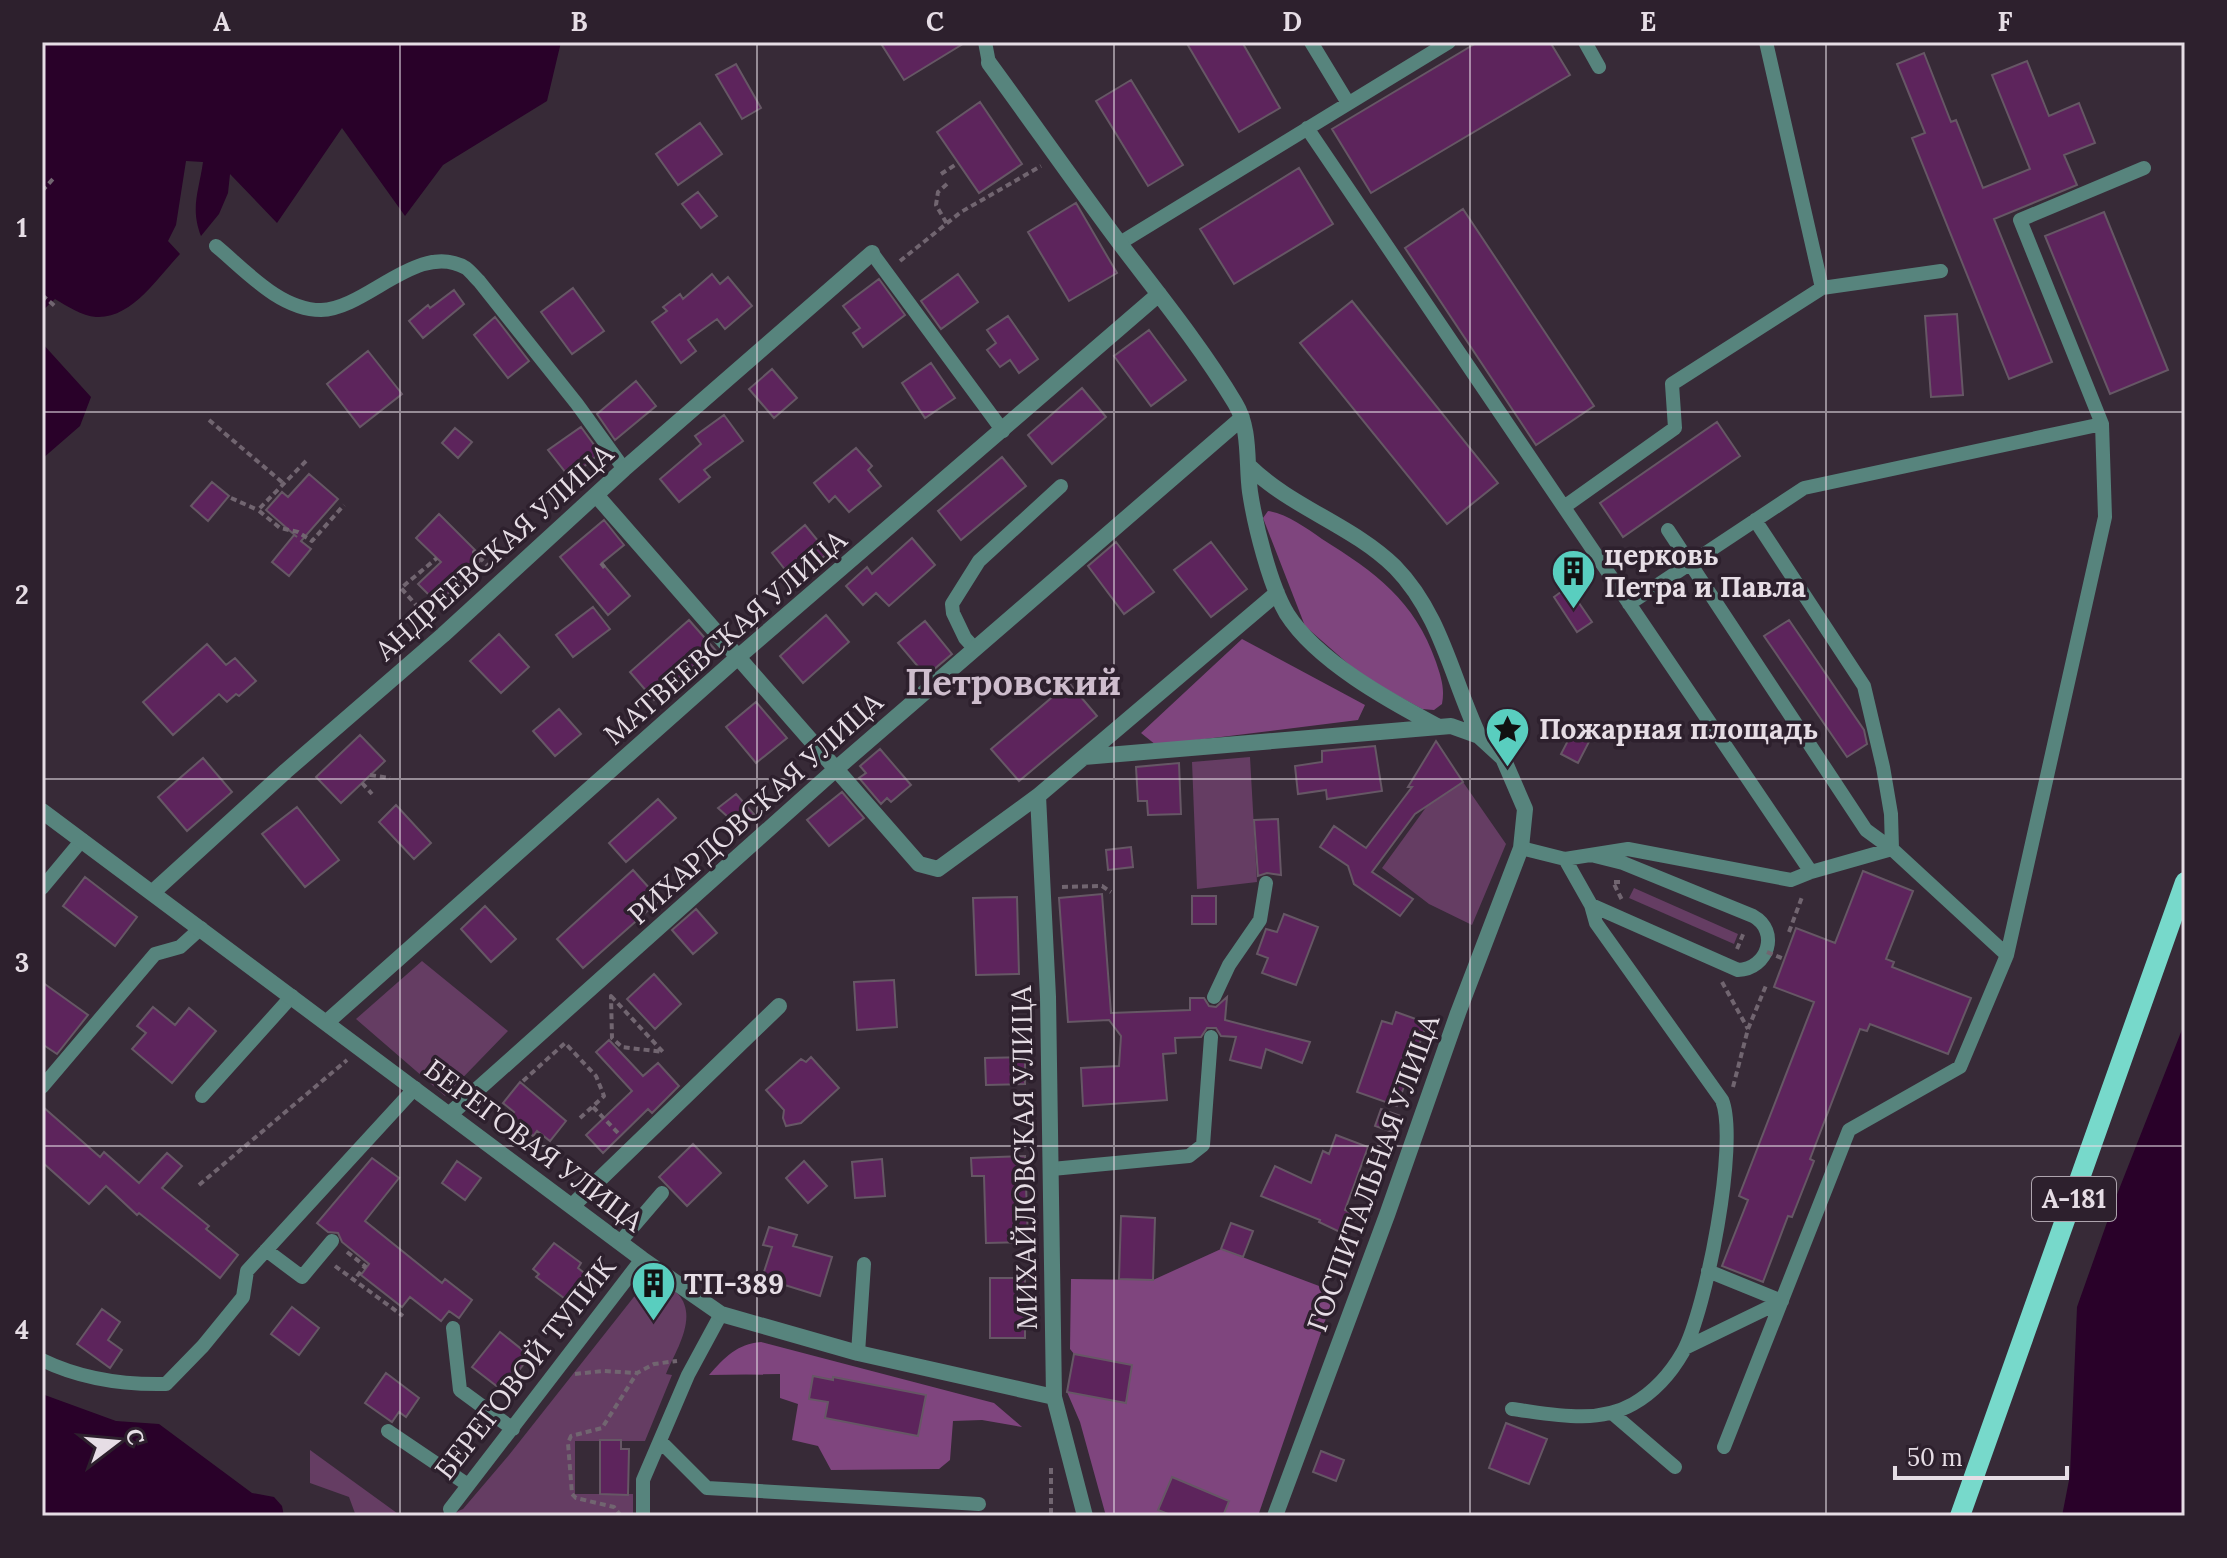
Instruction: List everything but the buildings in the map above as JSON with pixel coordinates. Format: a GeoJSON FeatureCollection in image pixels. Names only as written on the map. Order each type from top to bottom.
{"type":"FeatureCollection","features":[{"type":"Feature","properties":{"kind":"main road","name":"А-181"},"geometry":{"type":"LineString","coordinates":[[1960,1516],[2185,882]]}},
{"type":"Feature","properties":{"kind":"street"},"geometry":{"type":"LineString","coordinates":[[989,63],[1236,404],[1242,418],[1254,513],[1277,593],[1287,613],[1299,630],[1333,661],[1391,702],[1438,727]]}},
{"type":"Feature","properties":{"kind":"street","name":"АНДРЕЕВСКАЯ УЛИЦА"},"geometry":{"type":"LineString","coordinates":[[153,892],[298,760],[443,635],[624,469],[872,253]]}},
{"type":"Feature","properties":{"kind":"street","name":"МАТВЕЕВСКАЯ УЛИЦА"},"geometry":{"type":"LineString","coordinates":[[327,1022],[737,658],[1159,294]]}},
{"type":"Feature","properties":{"kind":"street","name":"РИХАРДОВСКАЯ УЛИЦА"},"geometry":{"type":"LineString","coordinates":[[450,1114],[836,769],[1242,418]]}},
{"type":"Feature","properties":{"kind":"street"},"geometry":{"type":"LineString","coordinates":[[1249,466],[1286,496],[1363,541],[1395,568],[1423,602],[1431,617],[1463,703],[1479,736]]}},
{"type":"Feature","properties":{"kind":"street"},"geometry":{"type":"LineString","coordinates":[[597,496],[919,864],[938,869],[1038,796],[1277,593]]}},
{"type":"Feature","properties":{"kind":"street"},"geometry":{"type":"LineString","coordinates":[[1084,757],[1438,727],[1462,729],[1479,736],[1503,758],[1525,809],[1521,848]]}},
{"type":"Feature","properties":{"kind":"street","name":"МИХАЙЛОВСКАЯ УЛИЦА"},"geometry":{"type":"LineString","coordinates":[[1038,796],[1052,1169],[1054,1397],[1085,1516]]}},
{"type":"Feature","properties":{"kind":"street","name":"БЕРЕГОВАЯ УЛИЦА"},"geometry":{"type":"LineString","coordinates":[[42,811],[642,1259],[721,1314],[858,1353],[1054,1397]]}},
{"type":"Feature","properties":{"kind":"street","name":"ГОСПИТАЛЬНАЯ УЛИЦА"},"geometry":{"type":"LineString","coordinates":[[1275,1516],[1521,848]]}},
{"type":"Feature","properties":{"kind":"street"},"geometry":{"type":"LineString","coordinates":[[572,1206],[779,1006]]}},
{"type":"Feature","properties":{"kind":"lane"},"geometry":{"type":"LineString","coordinates":[[985,42],[989,63]]}},
{"type":"Feature","properties":{"kind":"lane"},"geometry":{"type":"LineString","coordinates":[[1311,42],[1348,103]]}},
{"type":"Feature","properties":{"kind":"lane"},"geometry":{"type":"LineString","coordinates":[[1120,243],[1449,42]]}},
{"type":"Feature","properties":{"kind":"lane"},"geometry":{"type":"LineString","coordinates":[[1585,42],[1599,67]]}},
{"type":"Feature","properties":{"kind":"lane"},"geometry":{"type":"LineString","coordinates":[[1766,42],[1822,288]]}},
{"type":"Feature","properties":{"kind":"lane"},"geometry":{"type":"LineString","coordinates":[[1307,128],[1811,872]]}},
{"type":"Feature","properties":{"kind":"lane"},"geometry":{"type":"LineString","coordinates":[[1724,1447],[1849,1130],[1960,1067],[2007,955],[2105,517],[2102,424],[2020,220],[2144,168]]}},
{"type":"Feature","properties":{"kind":"lane"},"geometry":{"type":"LineString","coordinates":[[216,246],[272,292],[294,303],[320,310],[341,305],[415,267],[442,262],[465,267],[577,404],[624,469]]}},
{"type":"Feature","properties":{"kind":"lane"},"geometry":{"type":"LineString","coordinates":[[872,253],[1003,431]]}},
{"type":"Feature","properties":{"kind":"lane"},"geometry":{"type":"LineString","coordinates":[[1564,507],[1675,428],[1672,384],[1822,288],[1941,271]]}},
{"type":"Feature","properties":{"kind":"lane"},"geometry":{"type":"LineString","coordinates":[[1629,604],[1804,488],[2102,424]]}},
{"type":"Feature","properties":{"kind":"lane"},"geometry":{"type":"LineString","coordinates":[[975,649],[965,638],[952,604],[979,561],[1061,486]]}},
{"type":"Feature","properties":{"kind":"lane"},"geometry":{"type":"LineString","coordinates":[[1755,520],[1864,686],[1883,767],[1891,814],[1892,849]]}},
{"type":"Feature","properties":{"kind":"lane"},"geometry":{"type":"LineString","coordinates":[[1668,530],[1866,830],[1892,849],[2007,955]]}},
{"type":"Feature","properties":{"kind":"lane"},"geometry":{"type":"LineString","coordinates":[[42,888],[82,840]]}},
{"type":"Feature","properties":{"kind":"lane"},"geometry":{"type":"LineString","coordinates":[[1521,848],[1565,859],[1628,849],[1791,880],[1892,849]]}},
{"type":"Feature","properties":{"kind":"lane"},"geometry":{"type":"LineString","coordinates":[[1591,905],[1738,970],[1749,969],[1767,952],[1768,936],[1759,920],[1592,855]]}},
{"type":"Feature","properties":{"kind":"lane"},"geometry":{"type":"LineString","coordinates":[[1512,1409],[1592,1417],[1631,1405],[1661,1382],[1685,1348],[1708,1271],[1726,1172],[1729,1130],[1722,1100],[1596,923],[1591,905],[1565,859]]}},
{"type":"Feature","properties":{"kind":"lane"},"geometry":{"type":"LineString","coordinates":[[1214,997],[1229,965],[1260,920],[1266,883]]}},
{"type":"Feature","properties":{"kind":"lane"},"geometry":{"type":"LineString","coordinates":[[42,1087],[155,954],[180,947],[201,928]]}},
{"type":"Feature","properties":{"kind":"lane"},"geometry":{"type":"LineString","coordinates":[[202,1096],[292,996]]}},
{"type":"Feature","properties":{"kind":"lane"},"geometry":{"type":"LineString","coordinates":[[1052,1169],[1165,1159],[1197,1152],[1203,1145],[1211,1037]]}},
{"type":"Feature","properties":{"kind":"lane"},"geometry":{"type":"LineString","coordinates":[[42,1360],[92,1378],[140,1385],[166,1384],[203,1346],[243,1297],[247,1271],[415,1088]]}},
{"type":"Feature","properties":{"kind":"lane"},"geometry":{"type":"LineString","coordinates":[[620,1242],[662,1193]]}},
{"type":"Feature","properties":{"kind":"lane"},"geometry":{"type":"LineString","coordinates":[[266,1250],[302,1277],[332,1241]]}},
{"type":"Feature","properties":{"kind":"lane","name":"БЕРЕГОВОЙ ТУПИК"},"geometry":{"type":"LineString","coordinates":[[450,1509],[642,1259]]}},
{"type":"Feature","properties":{"kind":"lane"},"geometry":{"type":"LineString","coordinates":[[858,1353],[864,1264]]}},
{"type":"Feature","properties":{"kind":"lane"},"geometry":{"type":"LineString","coordinates":[[1708,1271],[1782,1301]]}},
{"type":"Feature","properties":{"kind":"lane"},"geometry":{"type":"LineString","coordinates":[[1685,1348],[1782,1301]]}},
{"type":"Feature","properties":{"kind":"lane"},"geometry":{"type":"LineString","coordinates":[[643,1516],[643,1480],[688,1375],[721,1314]]}},
{"type":"Feature","properties":{"kind":"lane"},"geometry":{"type":"LineString","coordinates":[[453,1328],[460,1390],[513,1429]]}},
{"type":"Feature","properties":{"kind":"lane"},"geometry":{"type":"LineString","coordinates":[[1612,1413],[1675,1467]]}},
{"type":"Feature","properties":{"kind":"lane"},"geometry":{"type":"LineString","coordinates":[[388,1431],[468,1485]]}},
{"type":"Feature","properties":{"kind":"lane"},"geometry":{"type":"LineString","coordinates":[[660,1441],[707,1488],[979,1504]]}},
{"type":"Feature","properties":{"kind":"path"},"geometry":{"type":"LineString","coordinates":[[886,273],[980,200],[1057,157]]}},
{"type":"Feature","properties":{"kind":"path"},"geometry":{"type":"LineString","coordinates":[[941,174],[958,163]]}},
{"type":"Feature","properties":{"kind":"path"},"geometry":{"type":"LineString","coordinates":[[42,191],[53,179]]}},
{"type":"Feature","properties":{"kind":"path"},"geometry":{"type":"LineString","coordinates":[[947,184],[938,192],[936,205],[947,224]]}},
{"type":"Feature","properties":{"kind":"path"},"geometry":{"type":"LineString","coordinates":[[42,295],[56,307]]}},
{"type":"Feature","properties":{"kind":"path"},"geometry":{"type":"LineString","coordinates":[[209,420],[283,483]]}},
{"type":"Feature","properties":{"kind":"path"},"geometry":{"type":"LineString","coordinates":[[258,510],[306,461]]}},
{"type":"Feature","properties":{"kind":"path"},"geometry":{"type":"LineString","coordinates":[[231,498],[258,510],[280,528],[298,532],[312,541],[344,505]]}},
{"type":"Feature","properties":{"kind":"path"},"geometry":{"type":"LineString","coordinates":[[437,558],[401,588],[443,635]]}},
{"type":"Feature","properties":{"kind":"path"},"geometry":{"type":"LineString","coordinates":[[601,563],[607,571]]}},
{"type":"Feature","properties":{"kind":"path"},"geometry":{"type":"LineString","coordinates":[[370,775],[390,778]]}},
{"type":"Feature","properties":{"kind":"path"},"geometry":{"type":"LineString","coordinates":[[362,783],[372,794]]}},
{"type":"Feature","properties":{"kind":"path"},"geometry":{"type":"LineString","coordinates":[[1591,905],[1613,882],[1614,861]]}},
{"type":"Feature","properties":{"kind":"path"},"geometry":{"type":"LineString","coordinates":[[1789,932],[1811,872]]}},
{"type":"Feature","properties":{"kind":"path"},"geometry":{"type":"LineString","coordinates":[[1043,888],[1089,885],[1102,886],[1111,892]]}},
{"type":"Feature","properties":{"kind":"path"},"geometry":{"type":"LineString","coordinates":[[1767,952],[1784,959]]}},
{"type":"Feature","properties":{"kind":"path"},"geometry":{"type":"LineString","coordinates":[[1726,973],[1722,982],[1748,1029]]}},
{"type":"Feature","properties":{"kind":"path"},"geometry":{"type":"LineString","coordinates":[[1726,1110],[1748,1029],[1767,983]]}},
{"type":"Feature","properties":{"kind":"path"},"geometry":{"type":"LineString","coordinates":[[611,996],[632,1019],[663,1052],[622,1047],[612,1038],[611,996]]}},
{"type":"Feature","properties":{"kind":"path"},"geometry":{"type":"LineString","coordinates":[[523,1081],[565,1043],[596,1076],[604,1096],[579,1119]]}},
{"type":"Feature","properties":{"kind":"path"},"geometry":{"type":"LineString","coordinates":[[199,1185],[361,1048]]}},
{"type":"Feature","properties":{"kind":"path"},"geometry":{"type":"LineString","coordinates":[[593,1107],[622,1137],[628,1132]]}},
{"type":"Feature","properties":{"kind":"path"},"geometry":{"type":"LineString","coordinates":[[332,1241],[365,1266],[354,1280]]}},
{"type":"Feature","properties":{"kind":"path"},"geometry":{"type":"LineString","coordinates":[[321,1255],[403,1316]]}},
{"type":"Feature","properties":{"kind":"path"},"geometry":{"type":"LineString","coordinates":[[621,1516],[614,1507],[576,1498],[572,1494],[568,1443],[571,1436],[602,1428],[637,1373],[654,1364],[699,1358]]}},
{"type":"Feature","properties":{"kind":"path"},"geometry":{"type":"LineString","coordinates":[[553,1376],[603,1371],[637,1373]]}},
{"type":"Feature","properties":{"kind":"path"},"geometry":{"type":"LineString","coordinates":[[1051,1465],[1051,1516]]}},
{"type":"Feature","properties":{"kind":"shaded area"},"geometry":{"type":"Polygon","coordinates":[[[42,42],[561,42],[547,101],[443,165],[405,216],[342,128],[277,223],[230,174],[228,193],[219,214],[201,236],[196,208],[203,162],[186,161],[176,225],[168,241],[180,254],[133,304],[109,316],[96,317],[80,313],[55,299],[42,311],[42,42]]]}},
{"type":"Feature","properties":{"kind":"shaded area"},"geometry":{"type":"Polygon","coordinates":[[[42,343],[91,397],[80,426],[42,459],[42,343]]]}},
{"type":"Feature","properties":{"kind":"shaded area"},"geometry":{"type":"Polygon","coordinates":[[[1268,511],[1296,522],[1359,564],[1405,605],[1417,622],[1436,662],[1443,688],[1442,704],[1434,710],[1422,709],[1362,676],[1305,626],[1263,518],[1268,511]]]}},
{"type":"Feature","properties":{"kind":"shaded area"},"geometry":{"type":"Polygon","coordinates":[[[1242,639],[1365,705],[1358,720],[1156,745],[1141,733],[1242,639]]]}},
{"type":"Feature","properties":{"kind":"shaded area"},"geometry":{"type":"Polygon","coordinates":[[[1250,757],[1257,882],[1197,889],[1192,762],[1250,757]]]}},
{"type":"Feature","properties":{"kind":"shaded area"},"geometry":{"type":"Polygon","coordinates":[[[1463,782],[1506,844],[1472,925],[1429,904],[1382,868],[1427,806],[1463,782]]]}},
{"type":"Feature","properties":{"kind":"shaded area"},"geometry":{"type":"Polygon","coordinates":[[[1634,888],[1738,934],[1734,944],[1629,898],[1634,888]]]}},
{"type":"Feature","properties":{"kind":"shaded area"},"geometry":{"type":"Polygon","coordinates":[[[422,961],[508,1031],[445,1096],[356,1019],[422,961]]]}},
{"type":"Feature","properties":{"kind":"shaded area"},"geometry":{"type":"Polygon","coordinates":[[[2185,1022],[2185,1516],[2062,1516],[2070,1475],[2077,1307],[2116,1197],[2185,1022]]]}},
{"type":"Feature","properties":{"kind":"shaded area"},"geometry":{"type":"Polygon","coordinates":[[[1221,1249],[1335,1292],[1258,1516],[1106,1516],[1080,1422],[1067,1392],[1125,1403],[1132,1365],[1074,1354],[1070,1349],[1071,1279],[1153,1280],[1221,1249]]]}},
{"type":"Feature","properties":{"kind":"shaded area"},"geometry":{"type":"Polygon","coordinates":[[[652,1274],[678,1294],[684,1303],[686,1324],[666,1374],[672,1375],[645,1441],[575,1441],[575,1494],[633,1494],[633,1516],[447,1516],[463,1509],[509,1455],[652,1274]]]}},
{"type":"Feature","properties":{"kind":"shaded area"},"geometry":{"type":"Polygon","coordinates":[[[761,1342],[994,1403],[1022,1427],[982,1420],[953,1421],[950,1460],[939,1469],[831,1470],[818,1446],[792,1440],[798,1404],[780,1398],[780,1374],[709,1375],[732,1352],[761,1342]],[[834,1377],[809,1398],[828,1402],[926,1395],[834,1377]]]}},
{"type":"Feature","properties":{"kind":"shaded area"},"geometry":{"type":"Polygon","coordinates":[[[42,1394],[116,1421],[159,1424],[252,1493],[274,1497],[282,1506],[284,1516],[42,1516],[42,1394]]]}},
{"type":"Feature","properties":{"kind":"shaded area"},"geometry":{"type":"Polygon","coordinates":[[[310,1450],[401,1516],[356,1516],[349,1497],[310,1483],[310,1450]]]}},
{"type":"Feature","properties":{"kind":"place","name":"церковь Петра и Павла"},"geometry":{"type":"Point","coordinates":[1573,610]}},
{"type":"Feature","properties":{"kind":"place","name":"Пожарная площадь"},"geometry":{"type":"Point","coordinates":[1508,768]}},
{"type":"Feature","properties":{"kind":"place","name":"ТП-389"},"geometry":{"type":"Point","coordinates":[653,1323]}},
{"type":"Feature","properties":{"kind":"district","name":"Петровский"},"geometry":{"type":"Point","coordinates":[1013,682]}}]}
